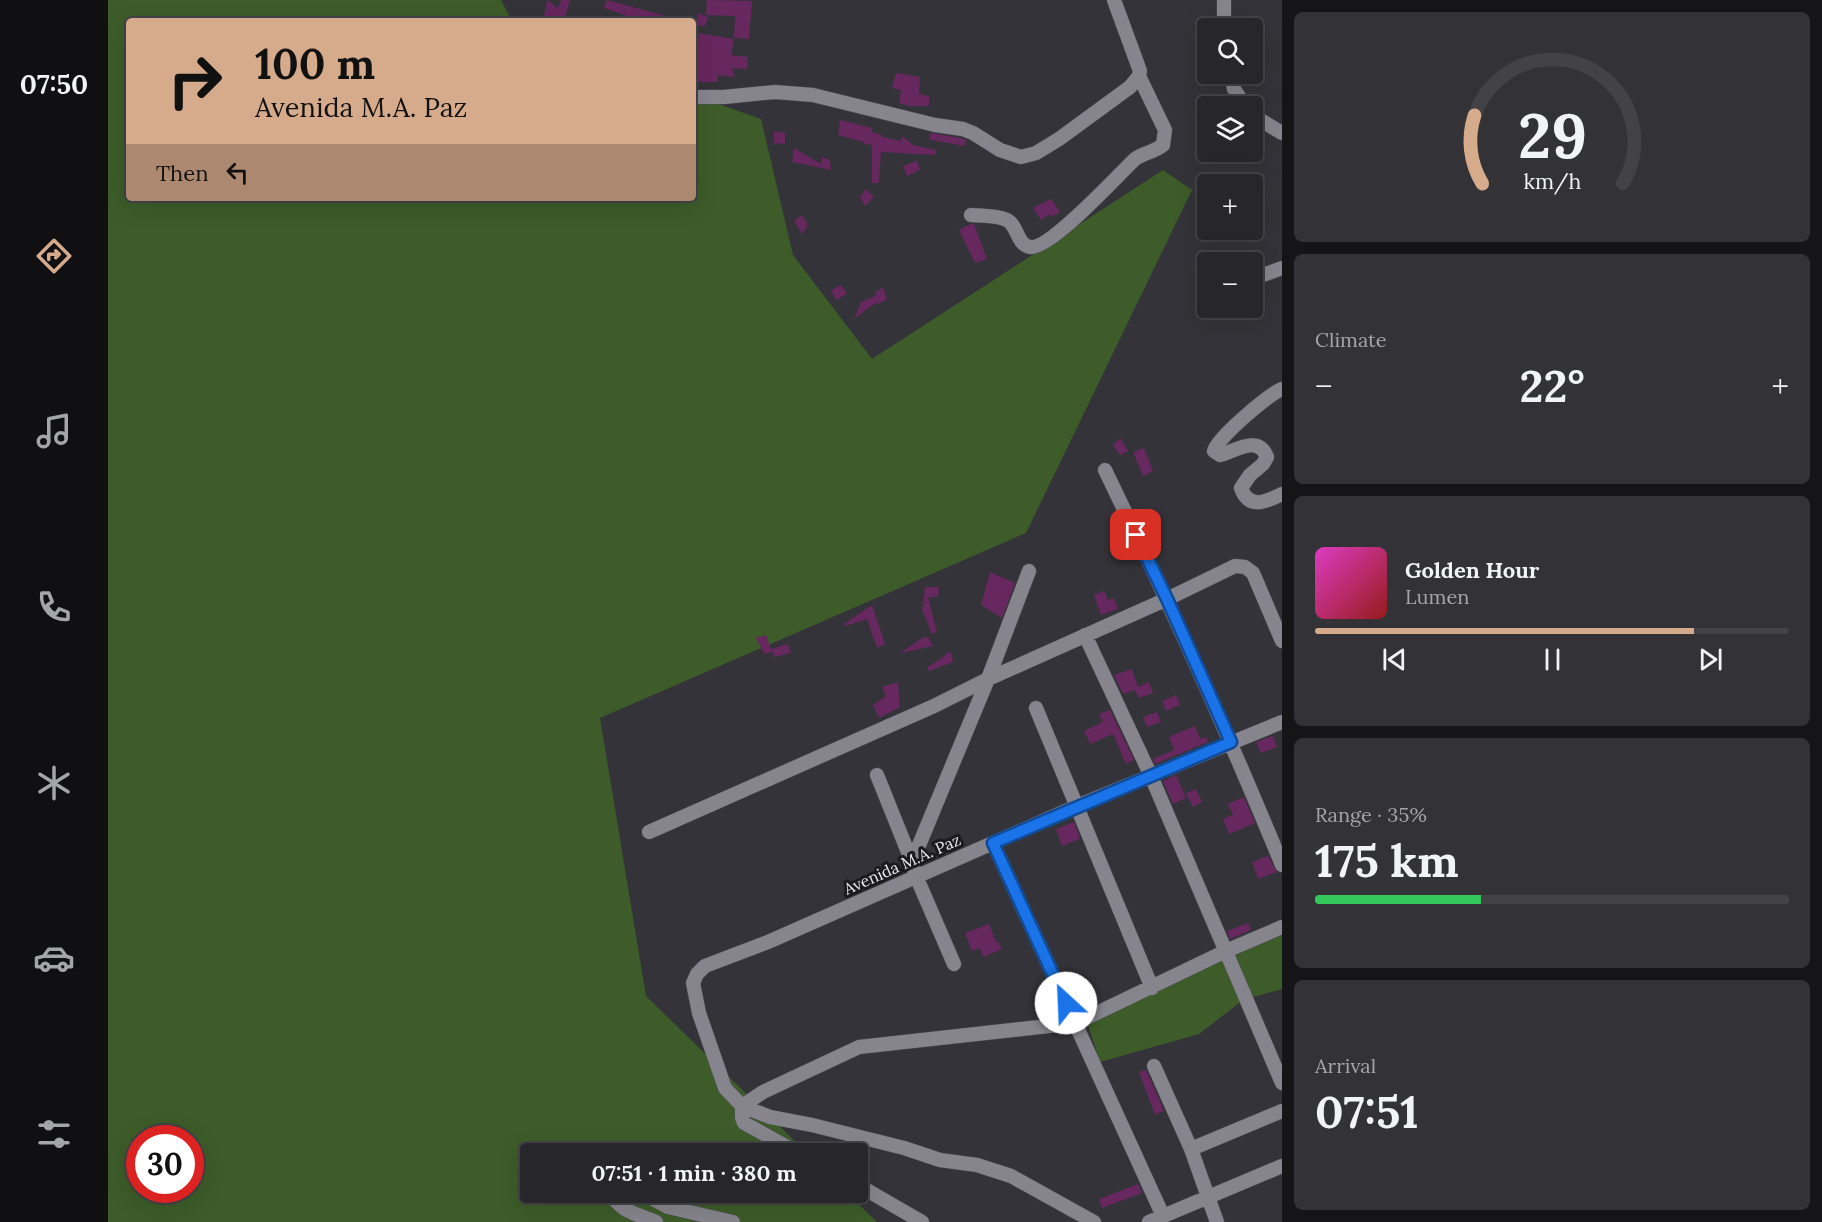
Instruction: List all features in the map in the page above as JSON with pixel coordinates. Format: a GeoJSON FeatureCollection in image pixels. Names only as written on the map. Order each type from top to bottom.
{"type":"FeatureCollection","features":[{"type":"Feature","properties":{"kind":"street"},"geometry":{"type":"LineString","coordinates":[[696,96],[724,97],[775,92],[813,94],[963,129],[1000,150],[1021,157],[1036,153],[1059,139],[1130,87],[1139,76],[1140,70],[1114,0]]}},
{"type":"Feature","properties":{"kind":"street"},"geometry":{"type":"LineString","coordinates":[[1224,0],[1224,18]]}},
{"type":"Feature","properties":{"kind":"street"},"geometry":{"type":"LineString","coordinates":[[971,215],[1007,220],[1013,225],[1022,243],[1031,248],[1064,230],[1135,159],[1143,154],[1154,152],[1163,145],[1165,130],[1139,76]]}},
{"type":"Feature","properties":{"kind":"street"},"geometry":{"type":"LineString","coordinates":[[1263,122],[1282,133]]}},
{"type":"Feature","properties":{"kind":"street"},"geometry":{"type":"LineString","coordinates":[[1263,275],[1282,268]]}},
{"type":"Feature","properties":{"kind":"street"},"geometry":{"type":"LineString","coordinates":[[1282,389],[1261,403],[1221,438],[1214,451],[1220,455],[1239,448],[1257,445],[1264,450],[1267,457],[1241,488],[1244,496],[1251,501],[1261,503],[1282,494]]}},
{"type":"Feature","properties":{"kind":"street"},"geometry":{"type":"LineString","coordinates":[[1105,470],[1167,599],[1231,742],[1282,865]]}},
{"type":"Feature","properties":{"kind":"street"},"geometry":{"type":"LineString","coordinates":[[649,832],[934,706],[1235,566],[1245,567],[1253,573],[1282,641]]}},
{"type":"Feature","properties":{"kind":"street"},"geometry":{"type":"LineString","coordinates":[[914,869],[1029,572]]}},
{"type":"Feature","properties":{"kind":"street"},"geometry":{"type":"LineString","coordinates":[[1085,635],[1151,776],[1282,1083]]}},
{"type":"Feature","properties":{"kind":"street"},"geometry":{"type":"LineString","coordinates":[[1036,708],[1152,988]]}},
{"type":"Feature","properties":{"kind":"street","name":"Avenida M.A. Paz"},"geometry":{"type":"LineString","coordinates":[[742,1106],[725,1088],[699,1013],[693,983],[697,974],[705,966],[768,942],[914,869],[993,843],[1282,722]]}},
{"type":"Feature","properties":{"kind":"street"},"geometry":{"type":"LineString","coordinates":[[877,775],[954,964]]}},
{"type":"Feature","properties":{"kind":"street"},"geometry":{"type":"LineString","coordinates":[[993,843],[1163,1216]]}},
{"type":"Feature","properties":{"kind":"street"},"geometry":{"type":"LineString","coordinates":[[742,1106],[763,1092],[859,1047],[1076,1023],[1226,951],[1282,927]]}},
{"type":"Feature","properties":{"kind":"street"},"geometry":{"type":"LineString","coordinates":[[1154,1066],[1191,1149],[1217,1222]]}},
{"type":"Feature","properties":{"kind":"street"},"geometry":{"type":"LineString","coordinates":[[742,1106],[744,1123],[780,1143]]}},
{"type":"Feature","properties":{"kind":"street"},"geometry":{"type":"LineString","coordinates":[[742,1106],[770,1117],[904,1148],[940,1160],[977,1165],[1011,1176],[1094,1222]]}},
{"type":"Feature","properties":{"kind":"street"},"geometry":{"type":"LineString","coordinates":[[1191,1149],[1282,1111]]}},
{"type":"Feature","properties":{"kind":"street"},"geometry":{"type":"LineString","coordinates":[[1149,1222],[1282,1166]]}},
{"type":"Feature","properties":{"kind":"street"},"geometry":{"type":"LineString","coordinates":[[868,1191],[922,1222]]}},
{"type":"Feature","properties":{"kind":"street"},"geometry":{"type":"LineString","coordinates":[[616,1203],[624,1210],[656,1222]]}},
{"type":"Feature","properties":{"kind":"street"},"geometry":{"type":"LineString","coordinates":[[661,1203],[668,1207],[734,1222]]}},
{"type":"Feature","properties":{"kind":"green space"},"geometry":{"type":"Polygon","coordinates":[[[108,0],[501,0],[510,18],[126,18],[126,201],[696,201],[696,96],[761,119],[793,255],[872,359],[1163,170],[1192,190],[1026,533],[600,718],[646,996],[797,1143],[520,1143],[520,1203],[857,1203],[877,1222],[108,1222],[108,0]]]}},
{"type":"Feature","properties":{"kind":"green space"},"geometry":{"type":"Polygon","coordinates":[[[1282,933],[1282,989],[1243,1000],[1199,1034],[1100,1062],[1087,1022],[1282,933]]]}},
{"type":"Feature","properties":{"kind":"building"},"geometry":{"type":"Polygon","coordinates":[[[547,0],[558,8],[561,0],[570,0],[565,18],[544,18],[547,0]]]}},
{"type":"Feature","properties":{"kind":"building"},"geometry":{"type":"Polygon","coordinates":[[[607,0],[673,18],[630,18],[604,8],[607,0]]]}},
{"type":"Feature","properties":{"kind":"building"},"geometry":{"type":"Polygon","coordinates":[[[707,0],[752,1],[749,39],[734,38],[735,16],[706,15],[707,0]]]}},
{"type":"Feature","properties":{"kind":"building"},"geometry":{"type":"Polygon","coordinates":[[[698,13],[708,17],[705,26],[696,26],[698,13]]]}},
{"type":"Feature","properties":{"kind":"building"},"geometry":{"type":"Polygon","coordinates":[[[699,33],[734,39],[731,55],[748,57],[747,69],[732,68],[735,77],[718,75],[718,82],[696,82],[699,33]]]}},
{"type":"Feature","properties":{"kind":"building"},"geometry":{"type":"Polygon","coordinates":[[[896,73],[920,77],[919,94],[929,96],[929,106],[909,106],[899,103],[901,90],[892,88],[896,73]]]}},
{"type":"Feature","properties":{"kind":"building"},"geometry":{"type":"Polygon","coordinates":[[[840,120],[872,128],[872,132],[882,137],[901,141],[902,136],[913,145],[936,150],[935,155],[881,152],[879,183],[872,183],[872,145],[838,135],[840,120]]]}},
{"type":"Feature","properties":{"kind":"building"},"geometry":{"type":"Polygon","coordinates":[[[774,131],[785,133],[785,144],[774,143],[774,131]]]}},
{"type":"Feature","properties":{"kind":"building"},"geometry":{"type":"Polygon","coordinates":[[[930,133],[961,138],[966,140],[965,146],[930,140],[930,133]]]}},
{"type":"Feature","properties":{"kind":"building"},"geometry":{"type":"Polygon","coordinates":[[[794,148],[821,164],[822,157],[830,160],[831,170],[792,162],[794,148]]]}},
{"type":"Feature","properties":{"kind":"building"},"geometry":{"type":"Polygon","coordinates":[[[917,161],[920,170],[907,176],[903,166],[917,161]]]}},
{"type":"Feature","properties":{"kind":"building"},"geometry":{"type":"Polygon","coordinates":[[[866,189],[874,197],[865,206],[860,197],[866,189]]]}},
{"type":"Feature","properties":{"kind":"building"},"geometry":{"type":"Polygon","coordinates":[[[1051,199],[1060,212],[1052,217],[1050,214],[1041,220],[1033,208],[1051,199]]]}},
{"type":"Feature","properties":{"kind":"building"},"geometry":{"type":"Polygon","coordinates":[[[802,215],[808,225],[802,234],[794,221],[802,215]]]}},
{"type":"Feature","properties":{"kind":"building"},"geometry":{"type":"Polygon","coordinates":[[[974,224],[987,259],[975,263],[959,230],[974,224]]]}},
{"type":"Feature","properties":{"kind":"building"},"geometry":{"type":"Polygon","coordinates":[[[841,285],[847,294],[836,300],[831,290],[841,285]]]}},
{"type":"Feature","properties":{"kind":"building"},"geometry":{"type":"Polygon","coordinates":[[[883,287],[887,299],[877,305],[877,302],[854,319],[861,302],[876,296],[875,293],[883,287]]]}},
{"type":"Feature","properties":{"kind":"building"},"geometry":{"type":"Polygon","coordinates":[[[1120,438],[1128,451],[1120,455],[1113,445],[1120,438]]]}},
{"type":"Feature","properties":{"kind":"building"},"geometry":{"type":"Polygon","coordinates":[[[1144,448],[1153,471],[1143,476],[1133,452],[1144,448]]]}},
{"type":"Feature","properties":{"kind":"building"},"geometry":{"type":"Polygon","coordinates":[[[990,572],[1015,583],[1002,618],[981,605],[990,572]]]}},
{"type":"Feature","properties":{"kind":"building"},"geometry":{"type":"Polygon","coordinates":[[[925,587],[939,587],[938,597],[928,597],[937,632],[932,634],[921,607],[923,607],[925,587]]]}},
{"type":"Feature","properties":{"kind":"building"},"geometry":{"type":"Polygon","coordinates":[[[1104,591],[1108,600],[1114,598],[1118,609],[1101,615],[1094,595],[1104,591]]]}},
{"type":"Feature","properties":{"kind":"building"},"geometry":{"type":"Polygon","coordinates":[[[872,605],[885,644],[877,648],[867,619],[845,626],[844,624],[872,605]]]}},
{"type":"Feature","properties":{"kind":"building"},"geometry":{"type":"Polygon","coordinates":[[[766,635],[772,652],[764,654],[756,638],[766,635]]]}},
{"type":"Feature","properties":{"kind":"building"},"geometry":{"type":"Polygon","coordinates":[[[928,637],[933,646],[900,653],[922,638],[928,637]]]}},
{"type":"Feature","properties":{"kind":"building"},"geometry":{"type":"Polygon","coordinates":[[[788,644],[791,653],[774,657],[771,649],[788,644]]]}},
{"type":"Feature","properties":{"kind":"building"},"geometry":{"type":"Polygon","coordinates":[[[951,651],[953,662],[929,671],[927,668],[951,651]]]}},
{"type":"Feature","properties":{"kind":"building"},"geometry":{"type":"Polygon","coordinates":[[[1132,669],[1138,687],[1149,682],[1153,693],[1139,698],[1135,690],[1123,694],[1114,675],[1132,669]]]}},
{"type":"Feature","properties":{"kind":"building"},"geometry":{"type":"Polygon","coordinates":[[[898,682],[900,707],[879,718],[873,705],[886,696],[882,687],[898,682]]]}},
{"type":"Feature","properties":{"kind":"building"},"geometry":{"type":"Polygon","coordinates":[[[1176,695],[1180,705],[1166,711],[1162,701],[1176,695]]]}},
{"type":"Feature","properties":{"kind":"building"},"geometry":{"type":"Polygon","coordinates":[[[1110,710],[1134,760],[1126,764],[1113,734],[1090,744],[1084,731],[1103,722],[1099,714],[1110,710]]]}},
{"type":"Feature","properties":{"kind":"building"},"geometry":{"type":"Polygon","coordinates":[[[1157,712],[1161,722],[1147,727],[1143,717],[1157,712]]]}},
{"type":"Feature","properties":{"kind":"building"},"geometry":{"type":"Polygon","coordinates":[[[1195,726],[1200,739],[1206,737],[1208,742],[1155,764],[1153,759],[1174,750],[1169,737],[1195,726]]]}},
{"type":"Feature","properties":{"kind":"building"},"geometry":{"type":"Polygon","coordinates":[[[1273,736],[1277,747],[1261,753],[1256,742],[1273,736]]]}},
{"type":"Feature","properties":{"kind":"building"},"geometry":{"type":"Polygon","coordinates":[[[1176,775],[1186,798],[1173,804],[1163,781],[1176,775]]]}},
{"type":"Feature","properties":{"kind":"building"},"geometry":{"type":"Polygon","coordinates":[[[1196,789],[1202,802],[1193,807],[1186,793],[1196,789]]]}},
{"type":"Feature","properties":{"kind":"building"},"geometry":{"type":"Polygon","coordinates":[[[1244,797],[1255,823],[1229,834],[1223,819],[1233,815],[1228,804],[1244,797]]]}},
{"type":"Feature","properties":{"kind":"building"},"geometry":{"type":"Polygon","coordinates":[[[1074,822],[1080,839],[1062,846],[1056,829],[1074,822]]]}},
{"type":"Feature","properties":{"kind":"building"},"geometry":{"type":"Polygon","coordinates":[[[1268,856],[1277,872],[1258,879],[1252,862],[1268,856]]]}},
{"type":"Feature","properties":{"kind":"building"},"geometry":{"type":"Polygon","coordinates":[[[1248,923],[1251,930],[1230,939],[1227,931],[1248,923]]]}},
{"type":"Feature","properties":{"kind":"building"},"geometry":{"type":"Polygon","coordinates":[[[989,924],[996,942],[998,941],[1002,949],[983,957],[980,948],[972,951],[965,933],[989,924]]]}},
{"type":"Feature","properties":{"kind":"building"},"geometry":{"type":"Polygon","coordinates":[[[1146,1070],[1164,1111],[1155,1115],[1139,1072],[1146,1070]]]}},
{"type":"Feature","properties":{"kind":"building"},"geometry":{"type":"Polygon","coordinates":[[[1138,1184],[1142,1193],[1102,1208],[1099,1199],[1138,1184]]]}},
{"type":"Feature","properties":{"kind":"route"},"geometry":{"type":"LineString","coordinates":[[1066,1003],[993,843],[1231,742],[1136,535]]}}]}
